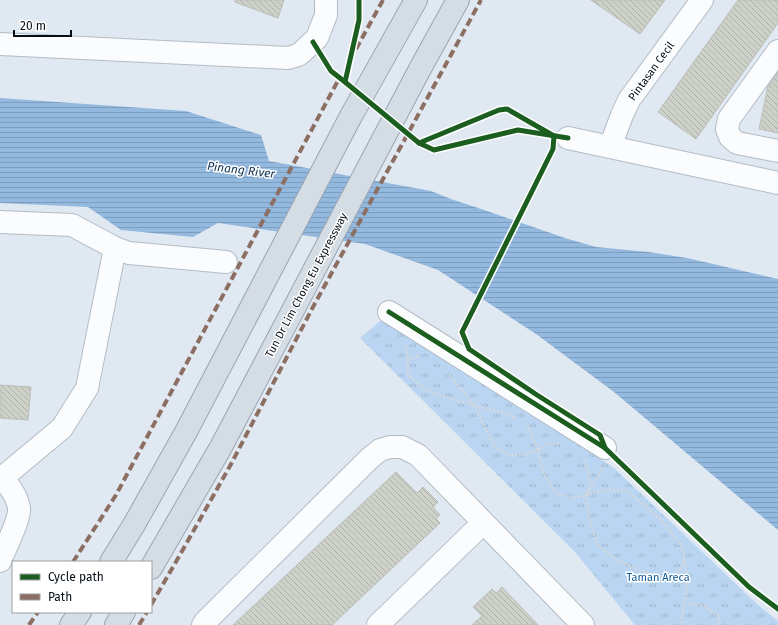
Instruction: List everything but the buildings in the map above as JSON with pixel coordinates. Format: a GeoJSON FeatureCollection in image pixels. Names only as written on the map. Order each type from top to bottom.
{"type":"FeatureCollection","features":[{"type":"Feature","properties":{"kind":"highway"},"geometry":{"type":"LineString","coordinates":[[112,561],[135,523],[187,430],[351,116],[416,0]]}},
{"type":"Feature","properties":{"kind":"highway","name":"Tun Dr Lim Chong Eu Expressway"},"geometry":{"type":"LineString","coordinates":[[152,566],[221,447],[458,0]]}},
{"type":"Feature","properties":{"kind":"highway"},"geometry":{"type":"LineString","coordinates":[[71,625],[79,613]]}},
{"type":"Feature","properties":{"kind":"highway"},"geometry":{"type":"LineString","coordinates":[[116,625],[123,613]]}},
{"type":"Feature","properties":{"kind":"street"},"geometry":{"type":"LineString","coordinates":[[0,44],[288,58],[301,53],[317,38],[326,15],[326,0]]}},
{"type":"Feature","properties":{"kind":"street","name":"Pintasan Cecil"},"geometry":{"type":"LineString","coordinates":[[610,147],[629,100],[702,0]]}},
{"type":"Feature","properties":{"kind":"street"},"geometry":{"type":"LineString","coordinates":[[778,51],[771,72],[729,120],[727,130],[730,137],[737,143],[778,151]]}},
{"type":"Feature","properties":{"kind":"street"},"geometry":{"type":"LineString","coordinates":[[568,138],[778,183]]}},
{"type":"Feature","properties":{"kind":"street"},"geometry":{"type":"LineString","coordinates":[[0,222],[72,225],[115,248],[129,253],[226,262]]}},
{"type":"Feature","properties":{"kind":"street"},"geometry":{"type":"LineString","coordinates":[[0,561],[17,520],[18,508],[15,495],[1,477],[62,428],[87,388],[115,248]]}},
{"type":"Feature","properties":{"kind":"street"},"geometry":{"type":"LineString","coordinates":[[389,312],[606,456]]}},
{"type":"Feature","properties":{"kind":"street"},"geometry":{"type":"LineString","coordinates":[[203,625],[364,463],[380,450],[390,447],[402,447],[418,455],[583,625]]}},
{"type":"Feature","properties":{"kind":"street"},"geometry":{"type":"LineString","coordinates":[[391,621],[484,523]]}},
{"type":"Feature","properties":{"kind":"path"},"geometry":{"type":"LineString","coordinates":[[405,344],[405,350],[408,358],[408,374],[431,393],[516,418]]}},
{"type":"Feature","properties":{"kind":"path"},"geometry":{"type":"LineString","coordinates":[[408,358],[421,356]]}},
{"type":"Feature","properties":{"kind":"path"},"geometry":{"type":"LineString","coordinates":[[448,374],[474,405],[494,446],[507,454],[522,455],[538,450],[549,444],[563,444]]}},
{"type":"Feature","properties":{"kind":"path"},"geometry":{"type":"LineString","coordinates":[[523,420],[531,431],[538,450],[543,472],[552,488],[559,494],[575,498],[608,490],[626,491],[662,520],[682,546],[688,580],[681,625]]}},
{"type":"Feature","properties":{"kind":"path"},"geometry":{"type":"LineString","coordinates":[[581,455],[586,462],[590,482],[586,496],[592,530],[598,544],[612,557],[643,572],[662,576],[673,576],[680,570],[684,560]]}},
{"type":"Feature","properties":{"kind":"path"},"geometry":{"type":"LineString","coordinates":[[586,496],[606,456]]}},
{"type":"Feature","properties":{"kind":"path"},"geometry":{"type":"LineString","coordinates":[[684,602],[704,606],[717,614],[720,625]]}},
{"type":"Feature","properties":{"kind":"green space","name":"Taman Areca"},"geometry":{"type":"Polygon","coordinates":[[[385,317],[614,468],[758,605],[778,621],[778,625],[635,625],[574,551],[360,338],[385,317]]]}},
{"type":"Feature","properties":{"kind":"water","name":"Pinang River"},"geometry":{"type":"Polygon","coordinates":[[[0,98],[186,111],[261,135],[269,161],[431,191],[565,238],[596,247],[649,252],[687,258],[778,279],[778,530],[614,392],[536,334],[438,270],[365,244],[218,223],[193,237],[121,230],[88,207],[0,203],[0,98]]]}},
{"type":"Feature","properties":{"kind":"marked path"},"geometry":{"type":"LineString","coordinates":[[356,49],[383,0]]}},
{"type":"Feature","properties":{"kind":"marked path"},"geometry":{"type":"LineString","coordinates":[[152,603],[230,466],[313,307],[481,0]]}},
{"type":"Feature","properties":{"kind":"marked path"},"geometry":{"type":"LineString","coordinates":[[74,561],[116,495],[341,75]]}},
{"type":"Feature","properties":{"kind":"marked path"},"geometry":{"type":"LineString","coordinates":[[29,625],[37,613]]}},
{"type":"Feature","properties":{"kind":"marked path"},"geometry":{"type":"LineString","coordinates":[[139,625],[146,613]]}},
{"type":"Feature","properties":{"kind":"cycle path"},"geometry":{"type":"LineString","coordinates":[[359,0],[359,20],[345,82],[419,143],[434,150],[518,130],[568,138]]}},
{"type":"Feature","properties":{"kind":"cycle path"},"geometry":{"type":"LineString","coordinates":[[313,42],[331,71],[345,82]]}},
{"type":"Feature","properties":{"kind":"cycle path"},"geometry":{"type":"LineString","coordinates":[[419,143],[499,110],[507,109],[554,136],[553,149],[462,332],[469,349],[600,435],[605,448]]}},
{"type":"Feature","properties":{"kind":"cycle path"},"geometry":{"type":"LineString","coordinates":[[389,312],[605,448],[749,587],[778,609]]}}]}
